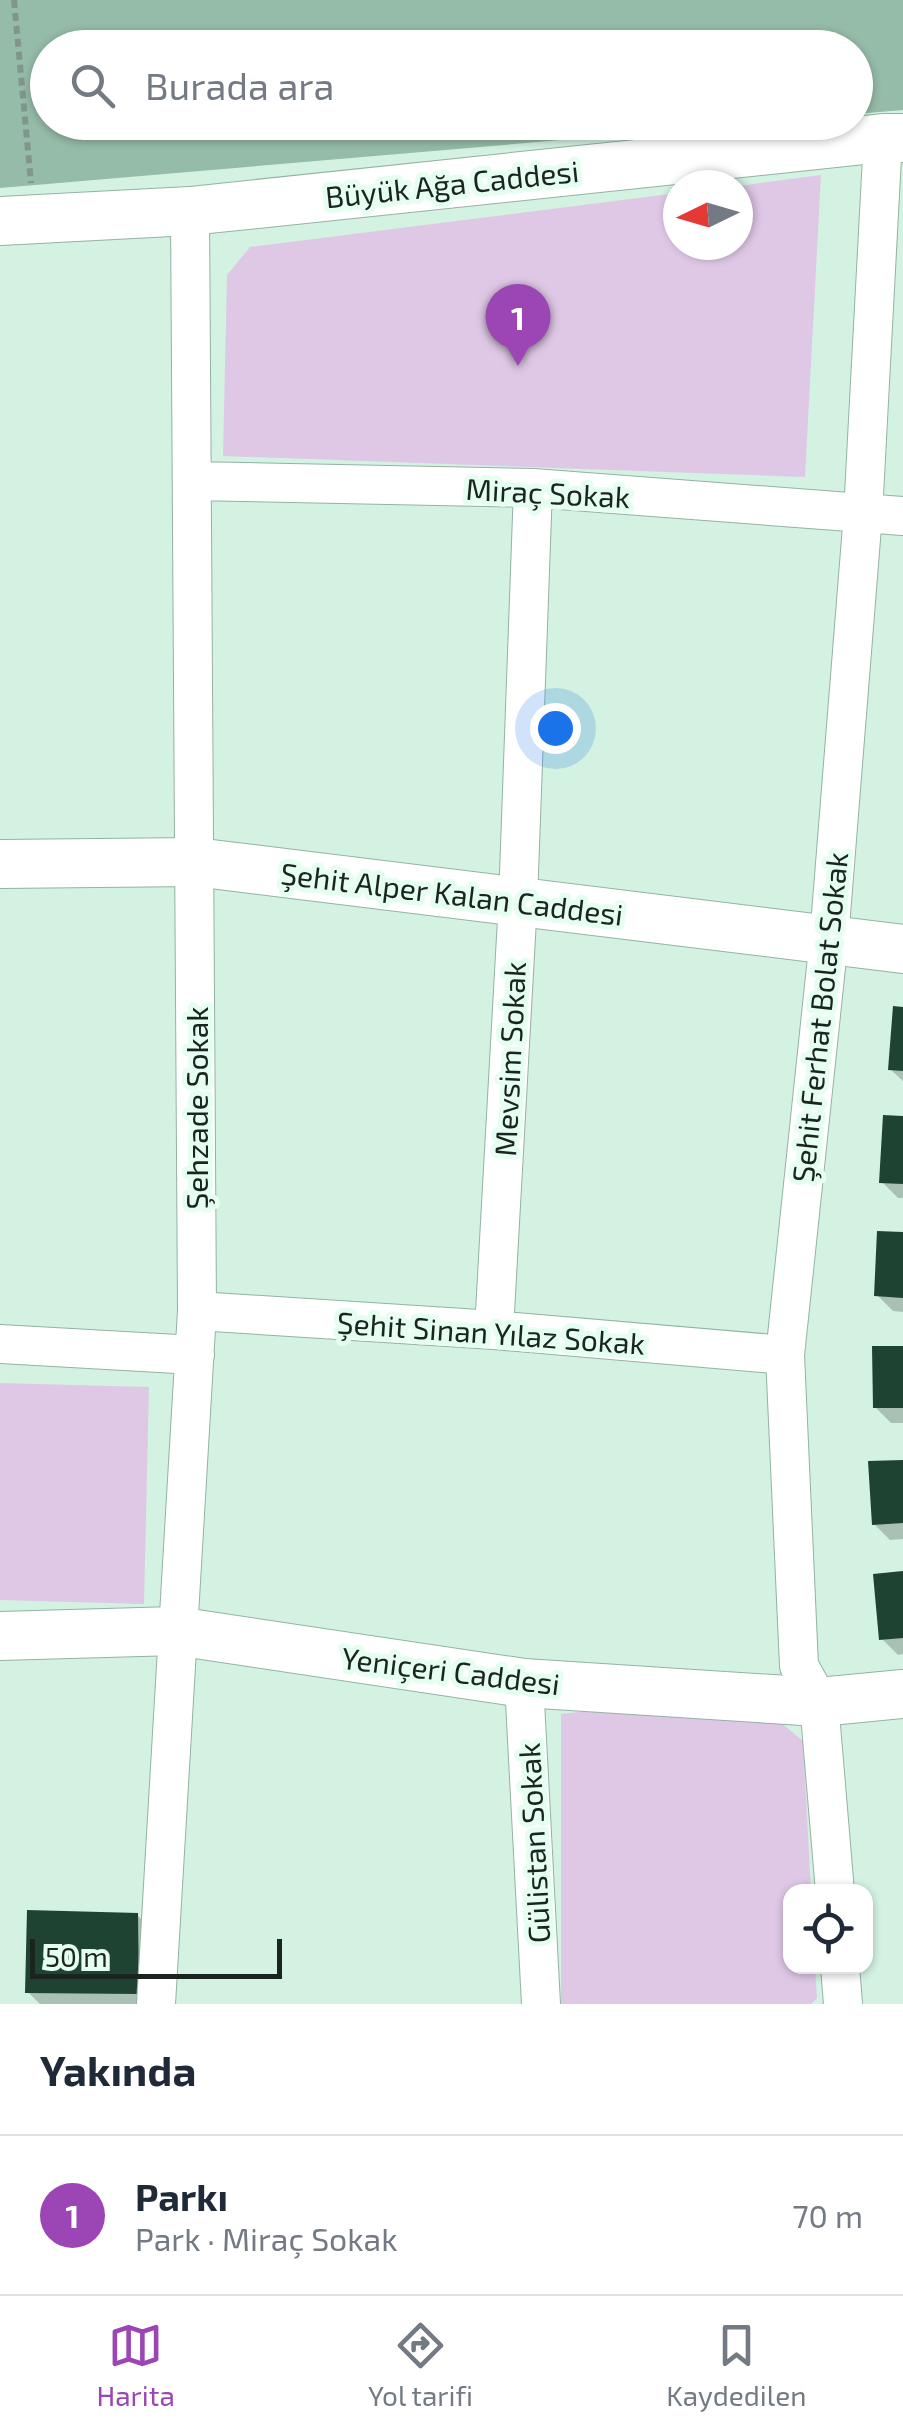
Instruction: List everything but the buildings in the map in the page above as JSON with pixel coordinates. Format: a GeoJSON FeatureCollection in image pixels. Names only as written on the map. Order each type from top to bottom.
{"type":"FeatureCollection","features":[{"type":"Feature","properties":{"kind":"street","name":"Büyük Ağa Caddesi"},"geometry":{"type":"LineString","coordinates":[[17,220],[190,211],[893,138]]}},
{"type":"Feature","properties":{"kind":"street","name":"Şehit Ferhat Bolat Sokak"},"geometry":{"type":"LineString","coordinates":[[833,1884],[820,1702],[799,1666],[784,1356],[829,938],[893,138]]}},
{"type":"Feature","properties":{"kind":"street","name":"Şehzade Sokak"},"geometry":{"type":"LineString","coordinates":[[156,2004],[197,1312],[190,211]]}},
{"type":"Feature","properties":{"kind":"street","name":"Miraç Sokak"},"geometry":{"type":"LineString","coordinates":[[192,481],[533,488],[903,516]]}},
{"type":"Feature","properties":{"kind":"street","name":"Mevsim Sokak"},"geometry":{"type":"LineString","coordinates":[[494,1330],[518,901],[533,488]]}},
{"type":"Feature","properties":{"kind":"street","name":"Şehit Alper Kalan Caddesi"},"geometry":{"type":"LineString","coordinates":[[0,864],[195,862],[903,950]]}},
{"type":"Feature","properties":{"kind":"street","name":"Şehit Sinan Yılaz Sokak"},"geometry":{"type":"LineString","coordinates":[[197,1312],[494,1330],[784,1356]]}},
{"type":"Feature","properties":{"kind":"street"},"geometry":{"type":"LineString","coordinates":[[0,1344],[195,1354]]}},
{"type":"Feature","properties":{"kind":"street","name":"Yeniçeri Caddesi"},"geometry":{"type":"LineString","coordinates":[[0,1636],[176,1632],[524,1683],[820,1702],[903,1694]]}},
{"type":"Feature","properties":{"kind":"street","name":"Gülistan Sokak"},"geometry":{"type":"LineString","coordinates":[[524,1683],[541,2004]]}},
{"type":"Feature","properties":{"kind":"street"},"geometry":{"type":"LineString","coordinates":[[841,1974],[844,2004]]}},
{"type":"Feature","properties":{"kind":"path"},"geometry":{"type":"LineString","coordinates":[[14,0],[17,220]]}},
{"type":"Feature","properties":{"kind":"shaded area"},"geometry":{"type":"Polygon","coordinates":[[[0,0],[903,0],[903,110],[873,113],[873,30],[30,30],[30,140],[562,140],[0,188],[0,0]]]}},
{"type":"Feature","properties":{"kind":"shaded area"},"geometry":{"type":"Polygon","coordinates":[[[821,175],[805,477],[223,456],[227,275],[250,247],[663,195],[663,260],[753,260],[753,184],[821,175]]]}},
{"type":"Feature","properties":{"kind":"shaded area"},"geometry":{"type":"Polygon","coordinates":[[[0,1383],[149,1387],[144,1604],[0,1600],[0,1383]]]}},
{"type":"Feature","properties":{"kind":"shaded area"},"geometry":{"type":"Polygon","coordinates":[[[598,1710],[774,1717],[803,1741],[811,1884],[783,1884],[783,1974],[815,1974],[817,1998],[811,2004],[561,2004],[561,1714],[598,1710]]]}},
{"type":"Feature","properties":{"kind":"place","name":"Parkı"},"geometry":{"type":"Point","coordinates":[518,366]}}]}
